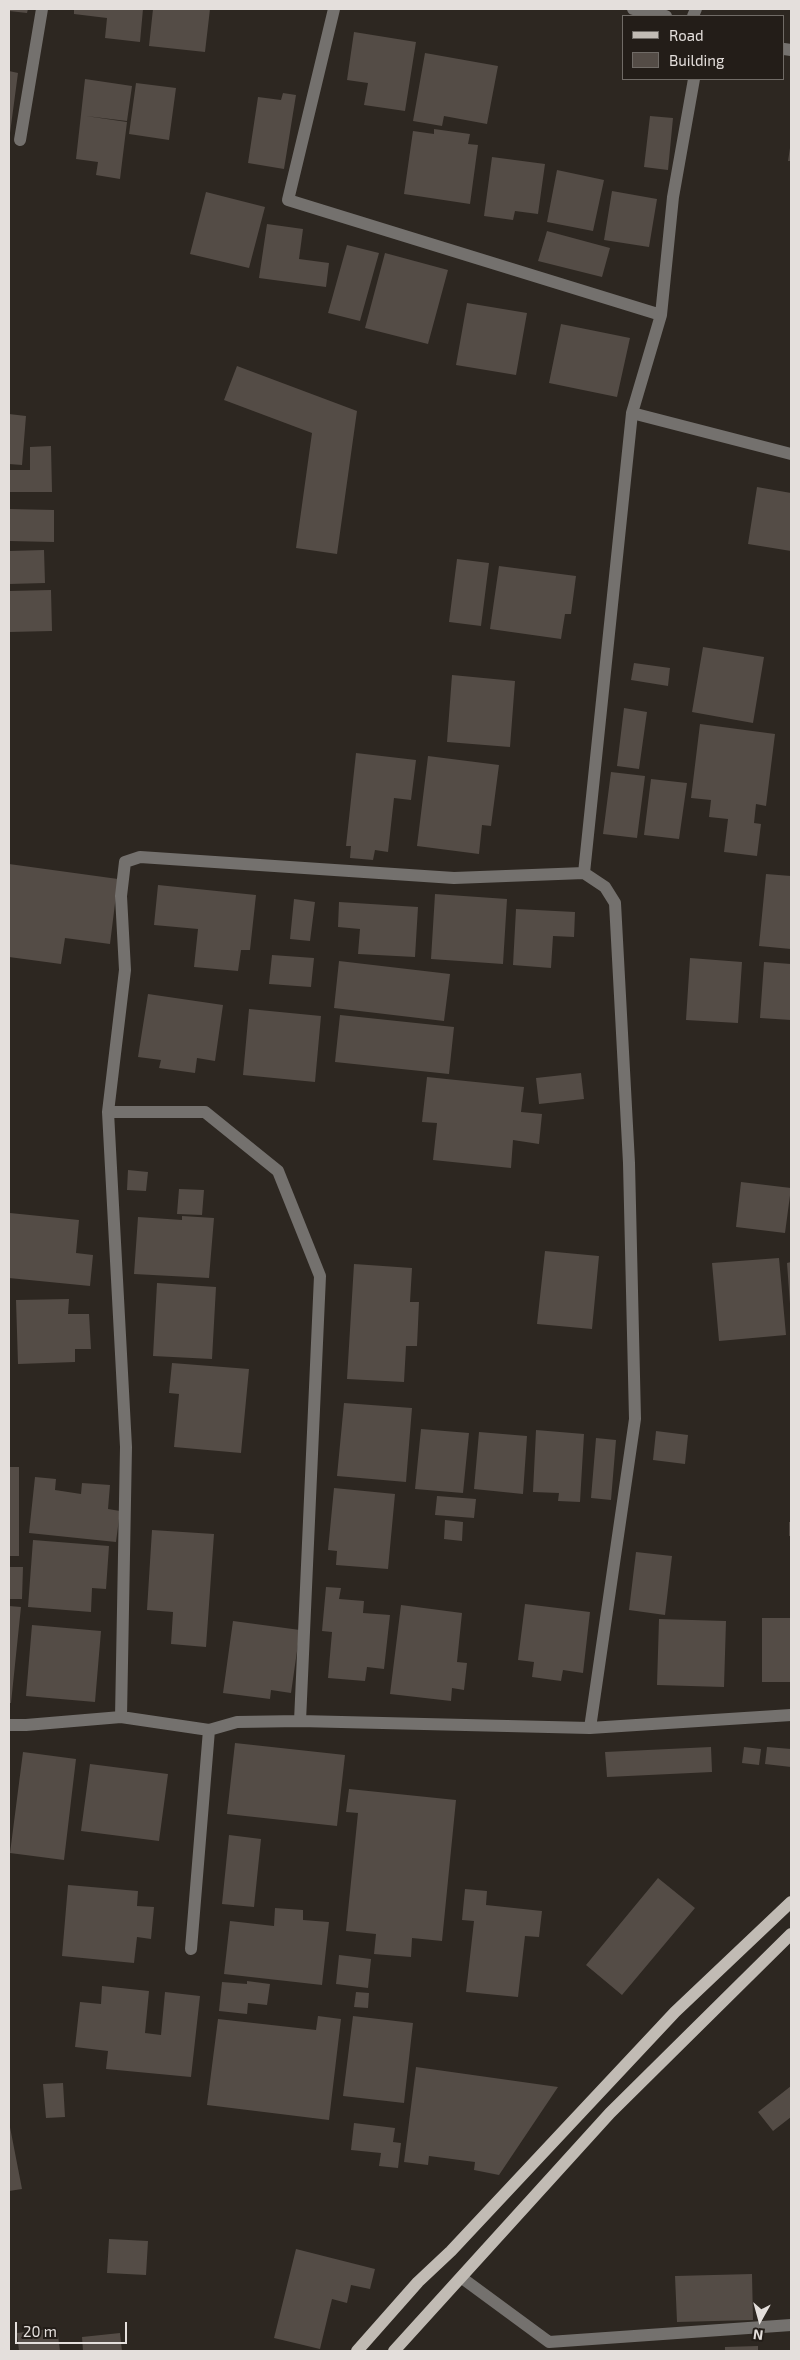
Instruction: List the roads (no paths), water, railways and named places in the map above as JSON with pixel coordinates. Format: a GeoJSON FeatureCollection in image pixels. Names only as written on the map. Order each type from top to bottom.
{"type":"FeatureCollection","features":[{"type":"Feature","properties":{"kind":"main road"},"geometry":{"type":"LineString","coordinates":[[357,2351],[418,2282],[451,2251],[675,2012],[791,1902]]}},
{"type":"Feature","properties":{"kind":"main road"},"geometry":{"type":"LineString","coordinates":[[394,2351],[610,2113],[791,1934]]}},
{"type":"Feature","properties":{"kind":"street"},"geometry":{"type":"LineString","coordinates":[[20,140],[42,9]]}},
{"type":"Feature","properties":{"kind":"street"},"geometry":{"type":"LineString","coordinates":[[334,9],[288,200],[661,315]]}},
{"type":"Feature","properties":{"kind":"street"},"geometry":{"type":"LineString","coordinates":[[633,9],[661,15]]}},
{"type":"Feature","properties":{"kind":"street"},"geometry":{"type":"LineString","coordinates":[[584,873],[632,413],[661,315],[673,197],[694,80]]}},
{"type":"Feature","properties":{"kind":"street"},"geometry":{"type":"LineString","coordinates":[[632,413],[791,454]]}},
{"type":"Feature","properties":{"kind":"street"},"geometry":{"type":"LineString","coordinates":[[121,1717],[126,1447],[108,1112],[125,970],[121,896],[125,862],[140,857],[454,878],[584,873],[605,887],[615,903],[629,1163],[634,1419],[590,1728]]}},
{"type":"Feature","properties":{"kind":"street"},"geometry":{"type":"LineString","coordinates":[[108,1112],[205,1112],[278,1171],[320,1276],[300,1721]]}},
{"type":"Feature","properties":{"kind":"street"},"geometry":{"type":"LineString","coordinates":[[9,1724],[26,1725],[121,1717],[209,1730],[237,1722],[300,1721],[590,1728],[791,1715]]}},
{"type":"Feature","properties":{"kind":"street"},"geometry":{"type":"LineString","coordinates":[[191,1949],[209,1730]]}},
{"type":"Feature","properties":{"kind":"street"},"geometry":{"type":"LineString","coordinates":[[462,2278],[549,2342],[791,2325]]}}]}
